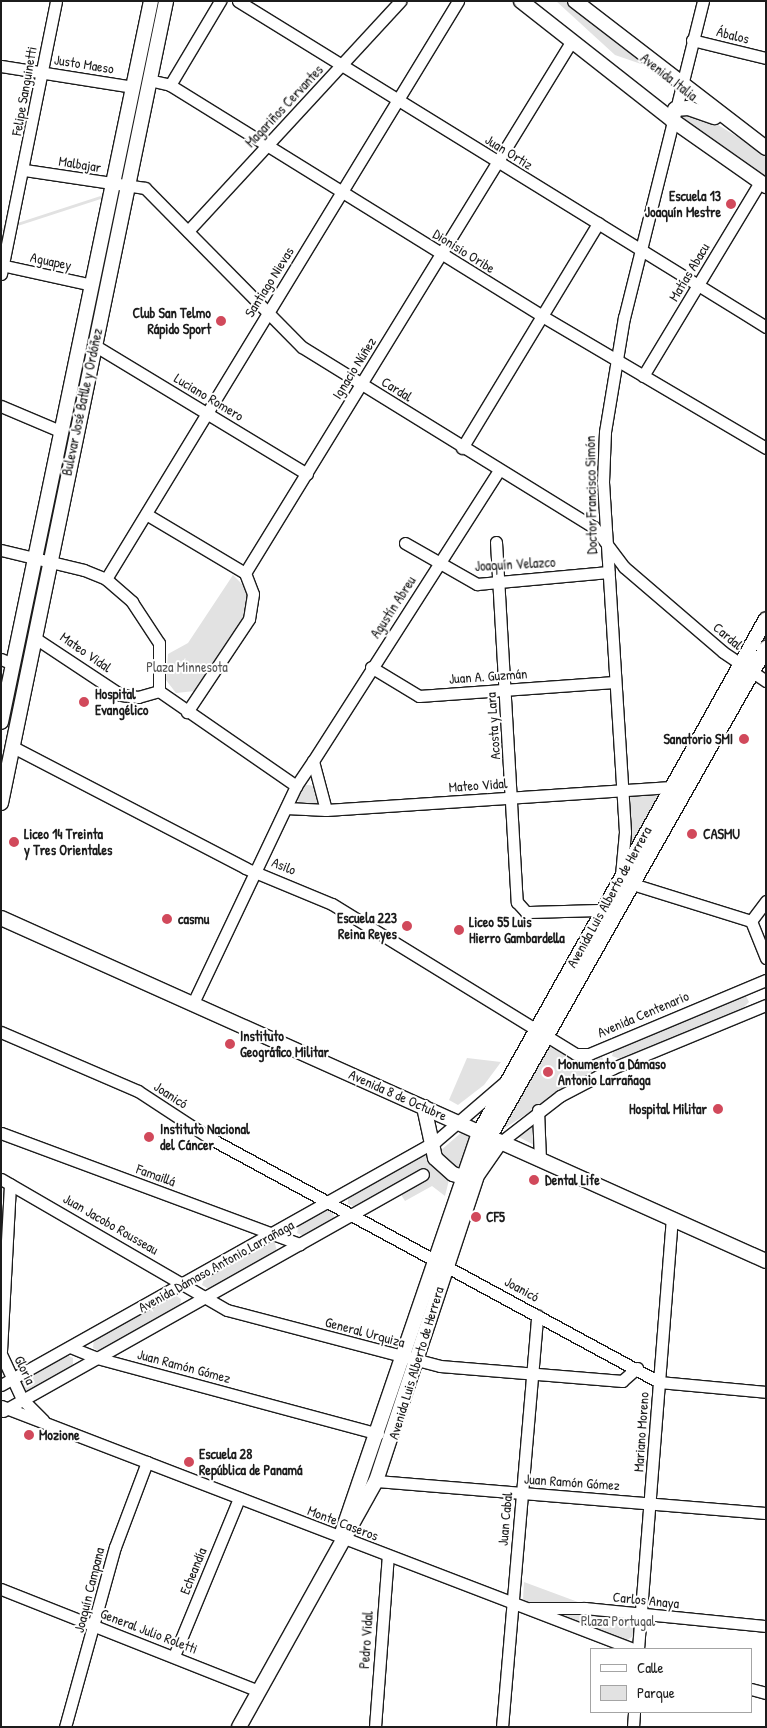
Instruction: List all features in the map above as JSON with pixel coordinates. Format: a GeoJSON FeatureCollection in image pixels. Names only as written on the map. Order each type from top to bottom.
{"type":"FeatureCollection","features":[{"type":"Feature","properties":{"kind":"main road","name":"Bulevar José Batlle y Ordóñez"},"geometry":{"type":"LineString","coordinates":[[2,796],[35,638],[60,431],[151,1]]}},
{"type":"Feature","properties":{"kind":"main road","name":"Bulevar José Batlle y Ordóñez"},"geometry":{"type":"LineString","coordinates":[[1,722],[7,661],[43,561],[94,345],[166,1]]}},
{"type":"Feature","properties":{"kind":"main road"},"geometry":{"type":"LineString","coordinates":[[521,1],[571,42],[674,115],[763,184]]}},
{"type":"Feature","properties":{"kind":"main road","name":"Avenida Italia"},"geometry":{"type":"LineString","coordinates":[[575,1],[680,86],[766,148]]}},
{"type":"Feature","properties":{"kind":"main road"},"geometry":{"type":"LineString","coordinates":[[674,115],[688,108],[729,122]]}},
{"type":"Feature","properties":{"kind":"main road","name":"Avenida Luis Alberto de Herrera"},"geometry":{"type":"LineString","coordinates":[[491,1136],[506,1081],[540,1032],[632,884],[746,669],[766,619]]}},
{"type":"Feature","properties":{"kind":"main road","name":"Avenida Luis Alberto de Herrera"},"geometry":{"type":"LineString","coordinates":[[341,1539],[403,1357],[440,1261],[468,1178],[491,1136],[540,1032],[621,875],[672,787],[746,669],[766,648]]}},
{"type":"Feature","properties":{"kind":"main road"},"geometry":{"type":"LineString","coordinates":[[7,661],[21,669],[11,723],[14,744]]}},
{"type":"Feature","properties":{"kind":"main road","name":"Avenida 8 de Octubre"},"geometry":{"type":"LineString","coordinates":[[1,918],[491,1136],[766,1261]]}},
{"type":"Feature","properties":{"kind":"main road"},"geometry":{"type":"LineString","coordinates":[[424,1107],[430,1145],[439,1164],[468,1178]]}},
{"type":"Feature","properties":{"kind":"main road","name":"Avenida Luis Alberto de Herrera"},"geometry":{"type":"LineString","coordinates":[[239,1727],[341,1539],[376,1481],[418,1362],[440,1261]]}},
{"type":"Feature","properties":{"kind":"street","name":"Felipe Sanguinetti"},"geometry":{"type":"LineString","coordinates":[[2,268],[25,170],[56,1]]}},
{"type":"Feature","properties":{"kind":"street"},"geometry":{"type":"LineString","coordinates":[[170,85],[220,1]]}},
{"type":"Feature","properties":{"kind":"street","name":"Juan Ortiz"},"geometry":{"type":"LineString","coordinates":[[238,1],[766,327]]}},
{"type":"Feature","properties":{"kind":"street","name":"Magariños Cervantes"},"geometry":{"type":"LineString","coordinates":[[188,231],[400,1]]}},
{"type":"Feature","properties":{"kind":"street","name":"Santiago Nievas"},"geometry":{"type":"LineString","coordinates":[[106,579],[399,101],[458,1]]}},
{"type":"Feature","properties":{"kind":"street","name":"Doctor Francisco Simón"},"geometry":{"type":"LineString","coordinates":[[621,875],[622,791],[614,682],[603,458],[615,360],[680,86],[703,1]]}},
{"type":"Feature","properties":{"kind":"street","name":"Ábalos"},"geometry":{"type":"LineString","coordinates":[[692,40],[766,58]]}},
{"type":"Feature","properties":{"kind":"street","name":"Ignacio Núñez"},"geometry":{"type":"LineString","coordinates":[[245,573],[442,256],[571,42]]}},
{"type":"Feature","properties":{"kind":"street","name":"Justo Maeso"},"geometry":{"type":"LineString","coordinates":[[1,66],[133,87]]}},
{"type":"Feature","properties":{"kind":"street","name":"Dionisio Oribe"},"geometry":{"type":"LineString","coordinates":[[149,80],[170,85],[442,256],[766,448]]}},
{"type":"Feature","properties":{"kind":"street","name":"Malbajar"},"geometry":{"type":"LineString","coordinates":[[25,170],[113,184],[129,184]]}},
{"type":"Feature","properties":{"kind":"street","name":"Cardal"},"geometry":{"type":"LineString","coordinates":[[129,184],[145,188],[302,347],[462,448],[594,526],[607,540],[618,561],[746,669],[766,681]]}},
{"type":"Feature","properties":{"kind":"street","name":"Matías Abacu"},"geometry":{"type":"LineString","coordinates":[[643,376],[763,184]]}},
{"type":"Feature","properties":{"kind":"street"},"geometry":{"type":"LineString","coordinates":[[462,448],[598,223]]}},
{"type":"Feature","properties":{"kind":"street","name":"Aguapey"},"geometry":{"type":"LineString","coordinates":[[2,268],[92,284]]}},
{"type":"Feature","properties":{"kind":"street","name":"Luciano Romero"},"geometry":{"type":"LineString","coordinates":[[94,345],[307,474]]}},
{"type":"Feature","properties":{"kind":"street"},"geometry":{"type":"LineString","coordinates":[[1,406],[60,431]]}},
{"type":"Feature","properties":{"kind":"street","name":"Agustín Abreu"},"geometry":{"type":"LineString","coordinates":[[193,1004],[296,786],[314,761],[371,667],[499,470]]}},
{"type":"Feature","properties":{"kind":"street"},"geometry":{"type":"LineString","coordinates":[[146,514],[245,573],[253,594],[249,619],[187,712]]}},
{"type":"Feature","properties":{"kind":"street","name":"Acosta y Lara"},"geometry":{"type":"LineString","coordinates":[[496,542],[520,908],[602,910]]}},
{"type":"Feature","properties":{"kind":"street","name":"Joaquín Velazco"},"geometry":{"type":"LineString","coordinates":[[405,543],[472,583],[608,572]]}},
{"type":"Feature","properties":{"kind":"street"},"geometry":{"type":"LineString","coordinates":[[1,550],[106,579],[132,602],[154,630],[162,658],[159,691],[296,786]]}},
{"type":"Feature","properties":{"kind":"street"},"geometry":{"type":"LineString","coordinates":[[608,572],[618,561]]}},
{"type":"Feature","properties":{"kind":"street","name":"Mateo Vidal"},"geometry":{"type":"LineString","coordinates":[[35,638],[121,695],[138,698],[159,691]]}},
{"type":"Feature","properties":{"kind":"street","name":"Juan A. Guzmán"},"geometry":{"type":"LineString","coordinates":[[371,667],[412,695],[614,682]]}},
{"type":"Feature","properties":{"kind":"street","name":"Asilo"},"geometry":{"type":"LineString","coordinates":[[14,744],[256,871],[355,918],[540,1032]]}},
{"type":"Feature","properties":{"kind":"street"},"geometry":{"type":"LineString","coordinates":[[314,761],[326,810]]}},
{"type":"Feature","properties":{"kind":"street","name":"Mateo Vidal"},"geometry":{"type":"LineString","coordinates":[[286,808],[326,810],[672,787]]}},
{"type":"Feature","properties":{"kind":"street"},"geometry":{"type":"LineString","coordinates":[[621,875],[632,884],[751,921]]}},
{"type":"Feature","properties":{"kind":"street"},"geometry":{"type":"LineString","coordinates":[[751,921],[766,902]]}},
{"type":"Feature","properties":{"kind":"street"},"geometry":{"type":"LineString","coordinates":[[751,921],[766,958]]}},
{"type":"Feature","properties":{"kind":"street","name":"Avenida Centenario"},"geometry":{"type":"LineString","coordinates":[[540,1032],[581,1055],[766,980]]}},
{"type":"Feature","properties":{"kind":"street"},"geometry":{"type":"LineString","coordinates":[[491,1136],[613,1068],[766,1005]]}},
{"type":"Feature","properties":{"kind":"street","name":"Joanicó"},"geometry":{"type":"LineString","coordinates":[[1,1032],[138,1091],[213,1140],[326,1203],[440,1261],[637,1368],[659,1382]]}},
{"type":"Feature","properties":{"kind":"street"},"geometry":{"type":"LineString","coordinates":[[604,1047],[613,1068]]}},
{"type":"Feature","properties":{"kind":"street","name":"Avenida Dámaso Antonio Larrañaga"},"geometry":{"type":"LineString","coordinates":[[6,1382],[430,1145],[462,1123],[506,1081]]}},
{"type":"Feature","properties":{"kind":"street"},"geometry":{"type":"LineString","coordinates":[[538,1110],[540,1159]]}},
{"type":"Feature","properties":{"kind":"street","name":"Famaillá"},"geometry":{"type":"LineString","coordinates":[[1,1133],[300,1244]]}},
{"type":"Feature","properties":{"kind":"street","name":"Avenida Luis Alberto de Herrera"},"geometry":{"type":"LineString","coordinates":[[468,1178],[491,1136]]}},
{"type":"Feature","properties":{"kind":"street","name":"Avenida Dámaso Antonio Larrañaga"},"geometry":{"type":"LineString","coordinates":[[3,1409],[204,1299],[348,1214],[423,1174]]}},
{"type":"Feature","properties":{"kind":"street","name":"Juan Jacobo Rousseau"},"geometry":{"type":"LineString","coordinates":[[5,1182],[183,1284],[204,1299]]}},
{"type":"Feature","properties":{"kind":"street","name":"Gloria"},"geometry":{"type":"LineString","coordinates":[[5,1182],[1,1353],[6,1382],[22,1399]]}},
{"type":"Feature","properties":{"kind":"street"},"geometry":{"type":"LineString","coordinates":[[370,1225],[372,1201]]}},
{"type":"Feature","properties":{"kind":"street","name":"Mariano Moreno"},"geometry":{"type":"LineString","coordinates":[[638,1648],[672,1218]]}},
{"type":"Feature","properties":{"kind":"street","name":"General Urquiza"},"geometry":{"type":"LineString","coordinates":[[204,1299],[227,1310],[418,1362],[622,1381],[637,1368]]}},
{"type":"Feature","properties":{"kind":"street","name":"Juan Cabal"},"geometry":{"type":"LineString","coordinates":[[502,1727],[518,1606],[522,1494],[530,1373],[537,1314]]}},
{"type":"Feature","properties":{"kind":"street","name":"Juan Ramón Gómez"},"geometry":{"type":"LineString","coordinates":[[70,1347],[97,1358],[378,1434]]}},
{"type":"Feature","properties":{"kind":"street"},"geometry":{"type":"LineString","coordinates":[[659,1382],[766,1392]]}},
{"type":"Feature","properties":{"kind":"street","name":"Monte Caseros"},"geometry":{"type":"LineString","coordinates":[[22,1399],[43,1420]]}},
{"type":"Feature","properties":{"kind":"street","name":"Monte Caseros"},"geometry":{"type":"LineString","coordinates":[[3,1409],[43,1420],[341,1539],[630,1648]]}},
{"type":"Feature","properties":{"kind":"street","name":"Joaquín Campana"},"geometry":{"type":"LineString","coordinates":[[65,1727],[96,1626],[115,1548],[147,1462]]}},
{"type":"Feature","properties":{"kind":"street","name":"Juan Ramón Gómez"},"geometry":{"type":"LineString","coordinates":[[376,1481],[766,1513]]}},
{"type":"Feature","properties":{"kind":"street","name":"Echeandía"},"geometry":{"type":"LineString","coordinates":[[174,1656],[239,1498]]}},
{"type":"Feature","properties":{"kind":"street","name":"Pedro Vidal"},"geometry":{"type":"LineString","coordinates":[[375,1727],[388,1556]]}},
{"type":"Feature","properties":{"kind":"street","name":"General Julio Roletti"},"geometry":{"type":"LineString","coordinates":[[1,1589],[258,1690]]}},
{"type":"Feature","properties":{"kind":"street","name":"Carlos Anaya"},"geometry":{"type":"LineString","coordinates":[[518,1606],[585,1608],[641,1616],[766,1626]]}},
{"type":"Feature","properties":{"kind":"street"},"geometry":{"type":"LineString","coordinates":[[752,1689],[766,1693]]}},
{"type":"Feature","properties":{"kind":"street"},"geometry":{"type":"LineString","coordinates":[[633,1727],[634,1713]]}},
{"type":"Feature","properties":{"kind":"green space"},"geometry":{"type":"Polygon","coordinates":[[[157,1],[160,1],[123,179],[121,179],[157,1]]]}},
{"type":"Feature","properties":{"kind":"green space"},"geometry":{"type":"Polygon","coordinates":[[[556,1],[566,1],[644,65],[615,55],[556,1]]]}},
{"type":"Feature","properties":{"kind":"green space"},"geometry":{"type":"Polygon","coordinates":[[[681,112],[712,121],[766,155],[766,177],[682,119],[681,112]]]}},
{"type":"Feature","properties":{"kind":"green space"},"geometry":{"type":"Polygon","coordinates":[[[119,190],[120,193],[1,231],[1,228],[119,190]]]}},
{"type":"Feature","properties":{"kind":"green space"},"geometry":{"type":"Polygon","coordinates":[[[40,573],[25,655],[22,654],[38,574],[40,573]]]}},
{"type":"Feature","properties":{"kind":"green space","name":"Plaza Minnesota"},"geometry":{"type":"Polygon","coordinates":[[[233,575],[248,590],[246,615],[195,691],[176,693],[166,680],[168,654],[188,643],[233,575]]]}},
{"type":"Feature","properties":{"kind":"green space"},"geometry":{"type":"Polygon","coordinates":[[[308,785],[318,792],[319,796],[312,806],[308,807],[298,800],[297,796],[304,786],[308,785]]]}},
{"type":"Feature","properties":{"kind":"green space"},"geometry":{"type":"Polygon","coordinates":[[[658,792],[660,796],[626,859],[628,800],[632,795],[658,792]]]}},
{"type":"Feature","properties":{"kind":"green space"},"geometry":{"type":"Polygon","coordinates":[[[745,994],[749,1002],[743,1008],[620,1059],[612,1056],[614,1048],[745,994]]]}},
{"type":"Feature","properties":{"kind":"green space"},"geometry":{"type":"Polygon","coordinates":[[[548,1046],[580,1061],[602,1057],[605,1063],[502,1130],[548,1046]]]}},
{"type":"Feature","properties":{"kind":"green space"},"geometry":{"type":"Polygon","coordinates":[[[467,1058],[501,1062],[484,1085],[458,1105],[449,1100],[467,1058]]]}},
{"type":"Feature","properties":{"kind":"green space"},"geometry":{"type":"Polygon","coordinates":[[[534,1122],[534,1145],[517,1136],[534,1122]]]}},
{"type":"Feature","properties":{"kind":"green space"},"geometry":{"type":"Polygon","coordinates":[[[462,1132],[472,1138],[459,1170],[443,1161],[440,1151],[462,1132]]]}},
{"type":"Feature","properties":{"kind":"green space"},"geometry":{"type":"Polygon","coordinates":[[[425,1153],[449,1180],[445,1196],[432,1186],[405,1201],[400,1193],[427,1178],[421,1169],[355,1207],[348,1204],[348,1196],[425,1153]]]}},
{"type":"Feature","properties":{"kind":"green space"},"geometry":{"type":"Polygon","coordinates":[[[325,1210],[333,1212],[334,1218],[304,1236],[297,1233],[299,1224],[325,1210]]]}},
{"type":"Feature","properties":{"kind":"green space"},"geometry":{"type":"Polygon","coordinates":[[[274,1240],[277,1251],[209,1289],[202,1285],[205,1276],[274,1240]]]}},
{"type":"Feature","properties":{"kind":"green space"},"geometry":{"type":"Polygon","coordinates":[[[173,1294],[181,1299],[180,1306],[99,1351],[93,1348],[94,1339],[173,1294]]]}},
{"type":"Feature","properties":{"kind":"green space"},"geometry":{"type":"Polygon","coordinates":[[[67,1355],[73,1358],[73,1365],[25,1393],[19,1382],[67,1355]]]}},
{"type":"Feature","properties":{"kind":"green space","name":"Plaza Portugal"},"geometry":{"type":"Polygon","coordinates":[[[524,1582],[578,1602],[635,1607],[633,1636],[626,1641],[523,1600],[524,1582]]]}},
{"type":"Feature","properties":{"kind":"place","name":"Escuela 13 Joaquín Mestre"},"geometry":{"type":"Point","coordinates":[731,204]}},
{"type":"Feature","properties":{"kind":"place","name":"Club San Telmo Rápido Sport"},"geometry":{"type":"Point","coordinates":[221,321]}},
{"type":"Feature","properties":{"kind":"place","name":"Hospital Evangélico"},"geometry":{"type":"Point","coordinates":[84,702]}},
{"type":"Feature","properties":{"kind":"place","name":"Sanatorio SMI"},"geometry":{"type":"Point","coordinates":[744,739]}},
{"type":"Feature","properties":{"kind":"place","name":"CASMU"},"geometry":{"type":"Point","coordinates":[692,834]}},
{"type":"Feature","properties":{"kind":"place","name":"Liceo 14 Treinta y Tres Orientales"},"geometry":{"type":"Point","coordinates":[14,842]}},
{"type":"Feature","properties":{"kind":"place","name":"casmu"},"geometry":{"type":"Point","coordinates":[167,919]}},
{"type":"Feature","properties":{"kind":"place","name":"Escuela 223 Reina Reyes"},"geometry":{"type":"Point","coordinates":[407,926]}},
{"type":"Feature","properties":{"kind":"place","name":"Liceo 55 Luis Hierro Gambardella"},"geometry":{"type":"Point","coordinates":[459,930]}},
{"type":"Feature","properties":{"kind":"place","name":"Instituto Geográfico Militar"},"geometry":{"type":"Point","coordinates":[230,1044]}},
{"type":"Feature","properties":{"kind":"place","name":"Monumento a Dámaso Antonio Larrañaga"},"geometry":{"type":"Point","coordinates":[548,1072]}},
{"type":"Feature","properties":{"kind":"place","name":"Hospital Militar"},"geometry":{"type":"Point","coordinates":[718,1109]}},
{"type":"Feature","properties":{"kind":"place","name":"Instituto Nacional del Cáncer"},"geometry":{"type":"Point","coordinates":[149,1137]}},
{"type":"Feature","properties":{"kind":"place","name":"Dental Life"},"geometry":{"type":"Point","coordinates":[534,1180]}},
{"type":"Feature","properties":{"kind":"place","name":"CF5"},"geometry":{"type":"Point","coordinates":[476,1217]}},
{"type":"Feature","properties":{"kind":"place","name":"Mozione"},"geometry":{"type":"Point","coordinates":[29,1435]}},
{"type":"Feature","properties":{"kind":"place","name":"Escuela 28 República de Panamá"},"geometry":{"type":"Point","coordinates":[189,1462]}}]}
